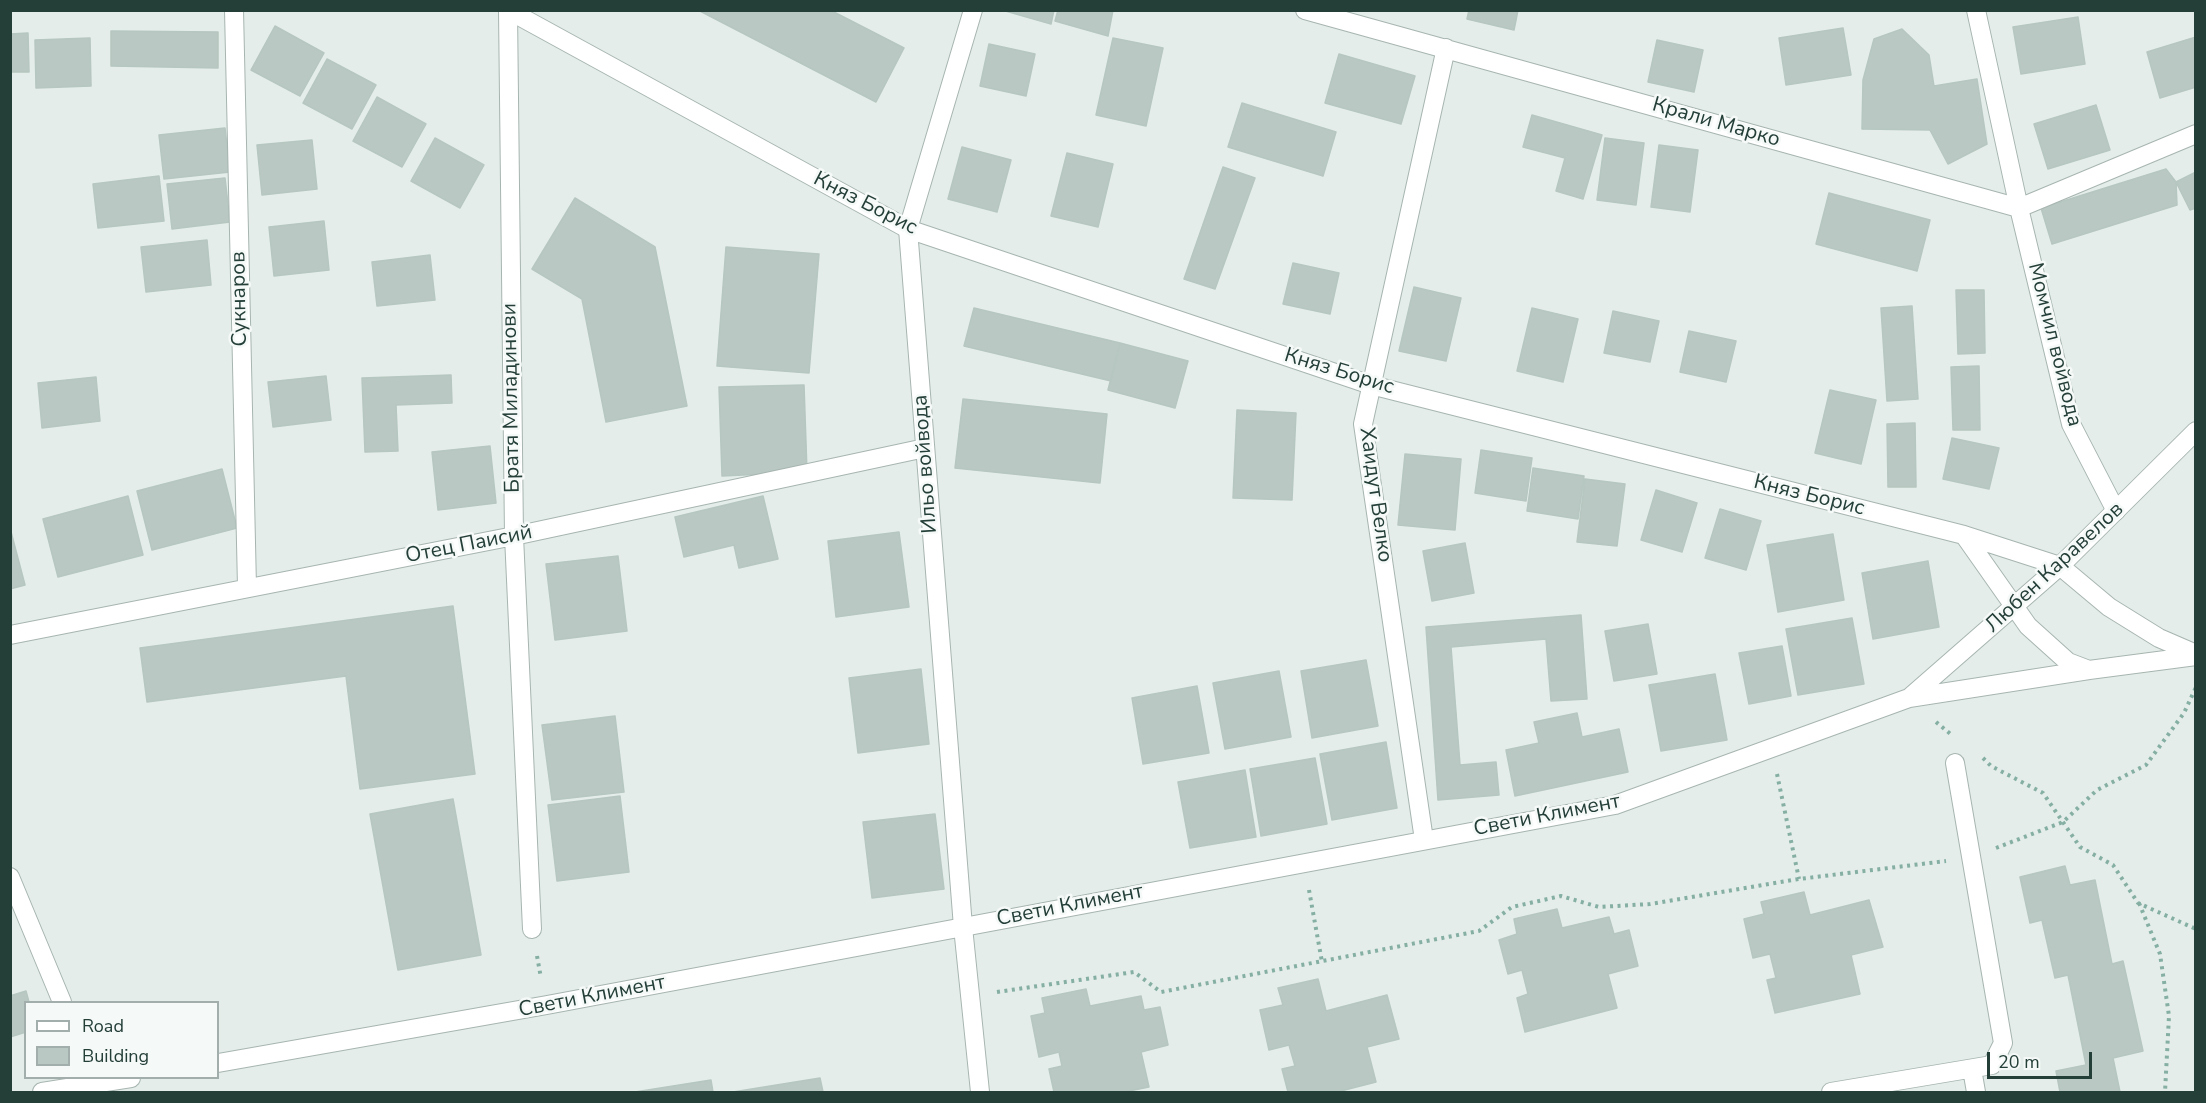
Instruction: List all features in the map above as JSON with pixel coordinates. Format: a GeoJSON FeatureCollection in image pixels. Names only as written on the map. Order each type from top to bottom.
{"type":"FeatureCollection","features":[{"type":"Feature","properties":{"kind":"street","name":"Сукнаров"},"geometry":{"type":"LineString","coordinates":[[234,10],[247,587]]}},
{"type":"Feature","properties":{"kind":"street","name":"Княз Борис"},"geometry":{"type":"LineString","coordinates":[[508,10],[908,230],[1371,385],[1965,535],[2060,566],[2109,607],[2159,638],[2196,655]]}},
{"type":"Feature","properties":{"kind":"street","name":"Братя Миладинови"},"geometry":{"type":"LineString","coordinates":[[508,10],[514,537],[532,928]]}},
{"type":"Feature","properties":{"kind":"street","name":"Ильо войвода"},"geometry":{"type":"LineString","coordinates":[[973,10],[908,230],[963,927],[980,1092]]}},
{"type":"Feature","properties":{"kind":"street","name":"Крали Марко"},"geometry":{"type":"LineString","coordinates":[[1305,10],[2019,208]]}},
{"type":"Feature","properties":{"kind":"street","name":"Момчил войвода"},"geometry":{"type":"LineString","coordinates":[[1976,10],[2019,208],[2071,424],[2116,511]]}},
{"type":"Feature","properties":{"kind":"street","name":"Хаидут Велко"},"geometry":{"type":"LineString","coordinates":[[1424,840],[1363,424],[1446,48]]}},
{"type":"Feature","properties":{"kind":"street"},"geometry":{"type":"LineString","coordinates":[[2019,208],[2196,134]]}},
{"type":"Feature","properties":{"kind":"street","name":"Любен Каравелов"},"geometry":{"type":"LineString","coordinates":[[1909,698],[2060,566],[2196,431]]}},
{"type":"Feature","properties":{"kind":"street","name":"Отец Паисий"},"geometry":{"type":"LineString","coordinates":[[10,635],[247,587],[514,537],[925,448]]}},
{"type":"Feature","properties":{"kind":"street"},"geometry":{"type":"LineString","coordinates":[[1965,535],[2028,626],[2043,642],[2068,662],[2089,670]]}},
{"type":"Feature","properties":{"kind":"street"},"geometry":{"type":"LineString","coordinates":[[1909,698],[2196,655]]}},
{"type":"Feature","properties":{"kind":"street","name":"Свети Климент"},"geometry":{"type":"LineString","coordinates":[[219,1063],[547,1005],[1615,805],[1909,698]]}},
{"type":"Feature","properties":{"kind":"street"},"geometry":{"type":"LineString","coordinates":[[1831,1092],[1992,1065],[2003,1043],[1955,763]]}},
{"type":"Feature","properties":{"kind":"street"},"geometry":{"type":"LineString","coordinates":[[10,877],[62,1001]]}},
{"type":"Feature","properties":{"kind":"street"},"geometry":{"type":"LineString","coordinates":[[1972,1069],[1976,1092]]}},
{"type":"Feature","properties":{"kind":"street"},"geometry":{"type":"LineString","coordinates":[[42,1092],[112,1079]]}},
{"type":"Feature","properties":{"kind":"path"},"geometry":{"type":"LineString","coordinates":[[970,996],[1134,972],[1161,992],[1479,931],[1512,906],[1561,896],[1599,907],[1650,904],[1799,879],[1971,858],[2063,822],[2097,790],[2145,765],[2184,713],[2196,687]]}},
{"type":"Feature","properties":{"kind":"path"},"geometry":{"type":"LineString","coordinates":[[1909,698],[1950,735],[1960,740]]}},
{"type":"Feature","properties":{"kind":"path"},"geometry":{"type":"LineString","coordinates":[[1772,748],[1799,879]]}},
{"type":"Feature","properties":{"kind":"path"},"geometry":{"type":"LineString","coordinates":[[1977,752],[1991,766],[2043,793],[2080,847],[2113,865],[2139,903],[2160,954],[2169,1016],[2165,1092]]}},
{"type":"Feature","properties":{"kind":"path"},"geometry":{"type":"LineString","coordinates":[[1304,863],[1322,962]]}},
{"type":"Feature","properties":{"kind":"path"},"geometry":{"type":"LineString","coordinates":[[2139,903],[2196,929]]}},
{"type":"Feature","properties":{"kind":"path"},"geometry":{"type":"LineString","coordinates":[[532,928],[547,1005]]}},
{"type":"Feature","properties":{"kind":"building"},"geometry":{"type":"Polygon","coordinates":[[[698,10],[830,10],[904,48],[876,102],[698,10]]]}},
{"type":"Feature","properties":{"kind":"building"},"geometry":{"type":"Polygon","coordinates":[[[1002,10],[1054,10],[1051,24],[1002,10]]]}},
{"type":"Feature","properties":{"kind":"building"},"geometry":{"type":"Polygon","coordinates":[[[1058,10],[1113,10],[1108,36],[1055,21],[1058,10]]]}},
{"type":"Feature","properties":{"kind":"building"},"geometry":{"type":"Polygon","coordinates":[[[1469,10],[1518,10],[1514,30],[1467,19],[1469,10]]]}},
{"type":"Feature","properties":{"kind":"building"},"geometry":{"type":"Polygon","coordinates":[[[2078,17],[2085,64],[2021,74],[2013,27],[2078,17]]]}},
{"type":"Feature","properties":{"kind":"building"},"geometry":{"type":"Polygon","coordinates":[[[275,26],[324,53],[300,96],[251,70],[275,26]]]}},
{"type":"Feature","properties":{"kind":"building"},"geometry":{"type":"Polygon","coordinates":[[[1843,28],[1851,75],[1786,85],[1779,38],[1843,28]]]}},
{"type":"Feature","properties":{"kind":"building"},"geometry":{"type":"Polygon","coordinates":[[[1902,29],[1929,55],[1934,86],[1977,79],[1987,144],[1948,164],[1930,130],[1862,129],[1863,80],[1874,39],[1902,29]]]}},
{"type":"Feature","properties":{"kind":"building"},"geometry":{"type":"Polygon","coordinates":[[[111,31],[218,32],[218,68],[111,66],[111,31]]]}},
{"type":"Feature","properties":{"kind":"building"},"geometry":{"type":"Polygon","coordinates":[[[28,33],[29,72],[10,72],[10,34],[28,33]]]}},
{"type":"Feature","properties":{"kind":"building"},"geometry":{"type":"Polygon","coordinates":[[[2196,37],[2196,87],[2160,98],[2147,52],[2196,37]]]}},
{"type":"Feature","properties":{"kind":"building"},"geometry":{"type":"Polygon","coordinates":[[[90,38],[91,86],[36,88],[35,40],[90,38]]]}},
{"type":"Feature","properties":{"kind":"building"},"geometry":{"type":"Polygon","coordinates":[[[1113,38],[1163,48],[1146,126],[1096,115],[1113,38]]]}},
{"type":"Feature","properties":{"kind":"building"},"geometry":{"type":"Polygon","coordinates":[[[1657,40],[1703,50],[1694,92],[1648,82],[1657,40]]]}},
{"type":"Feature","properties":{"kind":"building"},"geometry":{"type":"Polygon","coordinates":[[[989,44],[1035,54],[1026,96],[980,86],[989,44]]]}},
{"type":"Feature","properties":{"kind":"building"},"geometry":{"type":"Polygon","coordinates":[[[1339,54],[1415,76],[1401,124],[1325,103],[1339,54]]]}},
{"type":"Feature","properties":{"kind":"building"},"geometry":{"type":"Polygon","coordinates":[[[327,59],[376,85],[352,129],[303,103],[327,59]]]}},
{"type":"Feature","properties":{"kind":"building"},"geometry":{"type":"Polygon","coordinates":[[[377,97],[426,124],[402,167],[353,141],[377,97]]]}},
{"type":"Feature","properties":{"kind":"building"},"geometry":{"type":"Polygon","coordinates":[[[1242,103],[1336,132],[1323,176],[1228,147],[1242,103]]]}},
{"type":"Feature","properties":{"kind":"building"},"geometry":{"type":"Polygon","coordinates":[[[2096,105],[2110,150],[2048,169],[2034,124],[2096,105]]]}},
{"type":"Feature","properties":{"kind":"building"},"geometry":{"type":"Polygon","coordinates":[[[1532,115],[1602,135],[1583,199],[1556,191],[1565,158],[1523,147],[1532,115]]]}},
{"type":"Feature","properties":{"kind":"building"},"geometry":{"type":"Polygon","coordinates":[[[225,128],[230,172],[164,179],[159,135],[225,128]]]}},
{"type":"Feature","properties":{"kind":"building"},"geometry":{"type":"Polygon","coordinates":[[[435,138],[484,165],[460,208],[411,181],[435,138]]]}},
{"type":"Feature","properties":{"kind":"building"},"geometry":{"type":"Polygon","coordinates":[[[1605,138],[1644,143],[1636,205],[1597,200],[1605,138]]]}},
{"type":"Feature","properties":{"kind":"building"},"geometry":{"type":"Polygon","coordinates":[[[312,140],[317,189],[262,195],[257,145],[312,140]]]}},
{"type":"Feature","properties":{"kind":"building"},"geometry":{"type":"Polygon","coordinates":[[[1659,145],[1698,150],[1690,212],[1651,207],[1659,145]]]}},
{"type":"Feature","properties":{"kind":"building"},"geometry":{"type":"Polygon","coordinates":[[[962,147],[1011,160],[997,212],[948,199],[962,147]]]}},
{"type":"Feature","properties":{"kind":"building"},"geometry":{"type":"Polygon","coordinates":[[[1067,153],[1113,164],[1098,227],[1051,216],[1067,153]]]}},
{"type":"Feature","properties":{"kind":"building"},"geometry":{"type":"Polygon","coordinates":[[[1223,167],[1255,178],[1215,289],[1184,279],[1223,167]]]}},
{"type":"Feature","properties":{"kind":"building"},"geometry":{"type":"Polygon","coordinates":[[[2166,169],[2176,182],[2177,205],[2052,244],[2041,208],[2166,169]]]}},
{"type":"Feature","properties":{"kind":"building"},"geometry":{"type":"Polygon","coordinates":[[[2196,172],[2196,208],[2190,210],[2176,182],[2196,172]]]}},
{"type":"Feature","properties":{"kind":"building"},"geometry":{"type":"Polygon","coordinates":[[[159,176],[164,221],[98,228],[93,184],[159,176]]]}},
{"type":"Feature","properties":{"kind":"building"},"geometry":{"type":"Polygon","coordinates":[[[225,178],[230,222],[172,229],[167,184],[225,178]]]}},
{"type":"Feature","properties":{"kind":"building"},"geometry":{"type":"Polygon","coordinates":[[[1829,193],[1930,220],[1917,271],[1816,244],[1829,193]]]}},
{"type":"Feature","properties":{"kind":"building"},"geometry":{"type":"Polygon","coordinates":[[[575,198],[655,247],[687,406],[606,422],[582,299],[532,269],[575,198]]]}},
{"type":"Feature","properties":{"kind":"building"},"geometry":{"type":"Polygon","coordinates":[[[324,221],[329,270],[274,276],[269,227],[324,221]]]}},
{"type":"Feature","properties":{"kind":"building"},"geometry":{"type":"Polygon","coordinates":[[[207,240],[211,285],[146,292],[141,247],[207,240]]]}},
{"type":"Feature","properties":{"kind":"building"},"geometry":{"type":"Polygon","coordinates":[[[726,247],[819,254],[809,373],[717,366],[726,247]]]}},
{"type":"Feature","properties":{"kind":"building"},"geometry":{"type":"Polygon","coordinates":[[[430,255],[435,300],[377,306],[372,262],[430,255]]]}},
{"type":"Feature","properties":{"kind":"building"},"geometry":{"type":"Polygon","coordinates":[[[1293,263],[1339,273],[1330,314],[1283,304],[1293,263]]]}},
{"type":"Feature","properties":{"kind":"building"},"geometry":{"type":"Polygon","coordinates":[[[1414,287],[1461,298],[1446,361],[1399,351],[1414,287]]]}},
{"type":"Feature","properties":{"kind":"building"},"geometry":{"type":"Polygon","coordinates":[[[1956,290],[1984,290],[1985,353],[1958,354],[1956,290]]]}},
{"type":"Feature","properties":{"kind":"building"},"geometry":{"type":"Polygon","coordinates":[[[1912,306],[1918,399],[1887,401],[1881,308],[1912,306]]]}},
{"type":"Feature","properties":{"kind":"building"},"geometry":{"type":"Polygon","coordinates":[[[974,308],[1120,343],[1111,381],[964,346],[974,308]]]}},
{"type":"Feature","properties":{"kind":"building"},"geometry":{"type":"Polygon","coordinates":[[[1532,308],[1578,319],[1563,382],[1517,371],[1532,308]]]}},
{"type":"Feature","properties":{"kind":"building"},"geometry":{"type":"Polygon","coordinates":[[[1613,311],[1659,321],[1650,362],[1604,353],[1613,311]]]}},
{"type":"Feature","properties":{"kind":"building"},"geometry":{"type":"Polygon","coordinates":[[[1689,331],[1736,341],[1726,382],[1680,372],[1689,331]]]}},
{"type":"Feature","properties":{"kind":"building"},"geometry":{"type":"Polygon","coordinates":[[[1120,343],[1188,361],[1175,408],[1108,390],[1120,343]]]}},
{"type":"Feature","properties":{"kind":"building"},"geometry":{"type":"Polygon","coordinates":[[[1979,366],[1980,430],[1953,430],[1951,367],[1979,366]]]}},
{"type":"Feature","properties":{"kind":"building"},"geometry":{"type":"Polygon","coordinates":[[[451,375],[452,403],[396,405],[398,451],[365,452],[362,378],[451,375]]]}},
{"type":"Feature","properties":{"kind":"building"},"geometry":{"type":"Polygon","coordinates":[[[326,376],[331,420],[273,427],[268,382],[326,376]]]}},
{"type":"Feature","properties":{"kind":"building"},"geometry":{"type":"Polygon","coordinates":[[[96,377],[100,421],[42,428],[38,383],[96,377]]]}},
{"type":"Feature","properties":{"kind":"building"},"geometry":{"type":"Polygon","coordinates":[[[804,385],[807,472],[722,476],[719,387],[804,385]]]}},
{"type":"Feature","properties":{"kind":"building"},"geometry":{"type":"Polygon","coordinates":[[[1830,390],[1876,400],[1861,464],[1815,453],[1830,390]]]}},
{"type":"Feature","properties":{"kind":"building"},"geometry":{"type":"Polygon","coordinates":[[[963,399],[1107,414],[1100,483],[955,468],[963,399]]]}},
{"type":"Feature","properties":{"kind":"building"},"geometry":{"type":"Polygon","coordinates":[[[1237,410],[1296,413],[1292,500],[1233,498],[1237,410]]]}},
{"type":"Feature","properties":{"kind":"building"},"geometry":{"type":"Polygon","coordinates":[[[1915,423],[1916,487],[1888,487],[1887,424],[1915,423]]]}},
{"type":"Feature","properties":{"kind":"building"},"geometry":{"type":"Polygon","coordinates":[[[1952,438],[1999,448],[1989,489],[1943,479],[1952,438]]]}},
{"type":"Feature","properties":{"kind":"building"},"geometry":{"type":"Polygon","coordinates":[[[490,446],[496,503],[438,510],[432,452],[490,446]]]}},
{"type":"Feature","properties":{"kind":"building"},"geometry":{"type":"Polygon","coordinates":[[[1481,450],[1532,458],[1526,501],[1475,493],[1481,450]]]}},
{"type":"Feature","properties":{"kind":"building"},"geometry":{"type":"Polygon","coordinates":[[[1405,454],[1461,459],[1455,530],[1398,525],[1405,454]]]}},
{"type":"Feature","properties":{"kind":"building"},"geometry":{"type":"Polygon","coordinates":[[[1533,468],[1584,476],[1578,519],[1527,511],[1533,468]]]}},
{"type":"Feature","properties":{"kind":"building"},"geometry":{"type":"Polygon","coordinates":[[[222,469],[237,528],[152,550],[137,491],[222,469]]]}},
{"type":"Feature","properties":{"kind":"building"},"geometry":{"type":"Polygon","coordinates":[[[1585,479],[1625,484],[1617,546],[1577,542],[1585,479]]]}},
{"type":"Feature","properties":{"kind":"building"},"geometry":{"type":"Polygon","coordinates":[[[1656,490],[1697,503],[1682,552],[1641,540],[1656,490]]]}},
{"type":"Feature","properties":{"kind":"building"},"geometry":{"type":"Polygon","coordinates":[[[128,496],[143,555],[58,577],[43,519],[128,496]]]}},
{"type":"Feature","properties":{"kind":"building"},"geometry":{"type":"Polygon","coordinates":[[[763,496],[778,559],[739,568],[734,545],[684,557],[675,517],[763,496]]]}},
{"type":"Feature","properties":{"kind":"building"},"geometry":{"type":"Polygon","coordinates":[[[1720,509],[1761,521],[1746,570],[1705,558],[1720,509]]]}},
{"type":"Feature","properties":{"kind":"building"},"geometry":{"type":"Polygon","coordinates":[[[10,528],[25,585],[10,589],[10,528]]]}},
{"type":"Feature","properties":{"kind":"building"},"geometry":{"type":"Polygon","coordinates":[[[899,532],[909,607],[836,617],[828,541],[899,532]]]}},
{"type":"Feature","properties":{"kind":"building"},"geometry":{"type":"Polygon","coordinates":[[[1833,534],[1844,600],[1778,612],[1767,545],[1833,534]]]}},
{"type":"Feature","properties":{"kind":"building"},"geometry":{"type":"Polygon","coordinates":[[[1465,543],[1474,593],[1432,601],[1423,551],[1465,543]]]}},
{"type":"Feature","properties":{"kind":"building"},"geometry":{"type":"Polygon","coordinates":[[[618,556],[627,631],[555,640],[546,564],[618,556]]]}},
{"type":"Feature","properties":{"kind":"building"},"geometry":{"type":"Polygon","coordinates":[[[1928,561],[1939,627],[1873,639],[1862,573],[1928,561]]]}},
{"type":"Feature","properties":{"kind":"building"},"geometry":{"type":"Polygon","coordinates":[[[453,606],[475,774],[360,789],[346,676],[147,702],[140,648],[453,606]]]}},
{"type":"Feature","properties":{"kind":"building"},"geometry":{"type":"Polygon","coordinates":[[[1581,615],[1587,699],[1551,701],[1546,639],[1451,647],[1460,765],[1496,762],[1499,795],[1438,800],[1426,627],[1581,615]]]}},
{"type":"Feature","properties":{"kind":"building"},"geometry":{"type":"Polygon","coordinates":[[[1852,618],[1864,684],[1798,695],[1786,629],[1852,618]]]}},
{"type":"Feature","properties":{"kind":"building"},"geometry":{"type":"Polygon","coordinates":[[[1648,624],[1657,674],[1614,681],[1605,631],[1648,624]]]}},
{"type":"Feature","properties":{"kind":"building"},"geometry":{"type":"Polygon","coordinates":[[[1782,646],[1791,696],[1749,704],[1739,653],[1782,646]]]}},
{"type":"Feature","properties":{"kind":"building"},"geometry":{"type":"Polygon","coordinates":[[[1366,660],[1378,726],[1312,738],[1301,671],[1366,660]]]}},
{"type":"Feature","properties":{"kind":"building"},"geometry":{"type":"Polygon","coordinates":[[[921,669],[929,744],[858,753],[849,678],[921,669]]]}},
{"type":"Feature","properties":{"kind":"building"},"geometry":{"type":"Polygon","coordinates":[[[1279,671],[1291,737],[1225,749],[1213,683],[1279,671]]]}},
{"type":"Feature","properties":{"kind":"building"},"geometry":{"type":"Polygon","coordinates":[[[1715,674],[1727,740],[1661,751],[1649,685],[1715,674]]]}},
{"type":"Feature","properties":{"kind":"building"},"geometry":{"type":"Polygon","coordinates":[[[1197,686],[1209,753],[1143,764],[1132,698],[1197,686]]]}},
{"type":"Feature","properties":{"kind":"building"},"geometry":{"type":"Polygon","coordinates":[[[1577,713],[1582,737],[1619,729],[1628,772],[1515,796],[1506,750],[1539,743],[1534,722],[1577,713]]]}},
{"type":"Feature","properties":{"kind":"building"},"geometry":{"type":"Polygon","coordinates":[[[615,716],[624,792],[552,800],[542,725],[615,716]]]}},
{"type":"Feature","properties":{"kind":"building"},"geometry":{"type":"Polygon","coordinates":[[[1386,742],[1397,808],[1332,820],[1320,754],[1386,742]]]}},
{"type":"Feature","properties":{"kind":"building"},"geometry":{"type":"Polygon","coordinates":[[[1315,758],[1327,824],[1261,836],[1250,769],[1315,758]]]}},
{"type":"Feature","properties":{"kind":"building"},"geometry":{"type":"Polygon","coordinates":[[[1245,770],[1256,837],[1190,848],[1178,782],[1245,770]]]}},
{"type":"Feature","properties":{"kind":"building"},"geometry":{"type":"Polygon","coordinates":[[[620,796],[629,872],[557,881],[548,805],[620,796]]]}},
{"type":"Feature","properties":{"kind":"building"},"geometry":{"type":"Polygon","coordinates":[[[453,799],[481,955],[398,970],[370,814],[453,799]]]}},
{"type":"Feature","properties":{"kind":"building"},"geometry":{"type":"Polygon","coordinates":[[[935,814],[944,889],[872,898],[863,822],[935,814]]]}},
{"type":"Feature","properties":{"kind":"building"},"geometry":{"type":"Polygon","coordinates":[[[2065,866],[2070,885],[2095,880],[2112,964],[2123,961],[2143,1051],[2113,1058],[2120,1092],[2060,1092],[2056,1071],[2086,1065],[2068,975],[2055,978],[2042,920],[2030,923],[2020,877],[2065,866]]]}},
{"type":"Feature","properties":{"kind":"building"},"geometry":{"type":"Polygon","coordinates":[[[1804,892],[1810,915],[1869,900],[1883,947],[1851,955],[1860,994],[1775,1013],[1767,980],[1776,978],[1770,954],[1753,958],[1744,919],[1764,914],[1761,902],[1804,892]]]}},
{"type":"Feature","properties":{"kind":"building"},"geometry":{"type":"Polygon","coordinates":[[[1557,909],[1562,928],[1609,917],[1614,934],[1629,930],[1638,966],[1608,974],[1617,1008],[1525,1032],[1517,998],[1528,994],[1522,970],[1508,974],[1499,940],[1517,934],[1514,919],[1557,909]]]}},
{"type":"Feature","properties":{"kind":"building"},"geometry":{"type":"Polygon","coordinates":[[[1318,979],[1326,1011],[1387,995],[1399,1039],[1367,1047],[1376,1082],[1337,1092],[1288,1092],[1282,1069],[1295,1066],[1289,1045],[1269,1050],[1260,1010],[1283,1005],[1278,988],[1318,979]]]}},
{"type":"Feature","properties":{"kind":"building"},"geometry":{"type":"Polygon","coordinates":[[[1086,989],[1090,1006],[1141,996],[1144,1010],[1160,1007],[1168,1045],[1141,1052],[1149,1087],[1124,1092],[1054,1092],[1049,1069],[1062,1066],[1059,1052],[1039,1057],[1031,1016],[1045,1013],[1042,998],[1086,989]]]}},
{"type":"Feature","properties":{"kind":"building"},"geometry":{"type":"Polygon","coordinates":[[[26,991],[29,1001],[24,1001],[24,1033],[10,1037],[10,996],[26,991]]]}},
{"type":"Feature","properties":{"kind":"building"},"geometry":{"type":"Polygon","coordinates":[[[820,1078],[823,1092],[733,1092],[820,1078]]]}},
{"type":"Feature","properties":{"kind":"building"},"geometry":{"type":"Polygon","coordinates":[[[711,1080],[713,1092],[635,1092],[711,1080]]]}}]}
